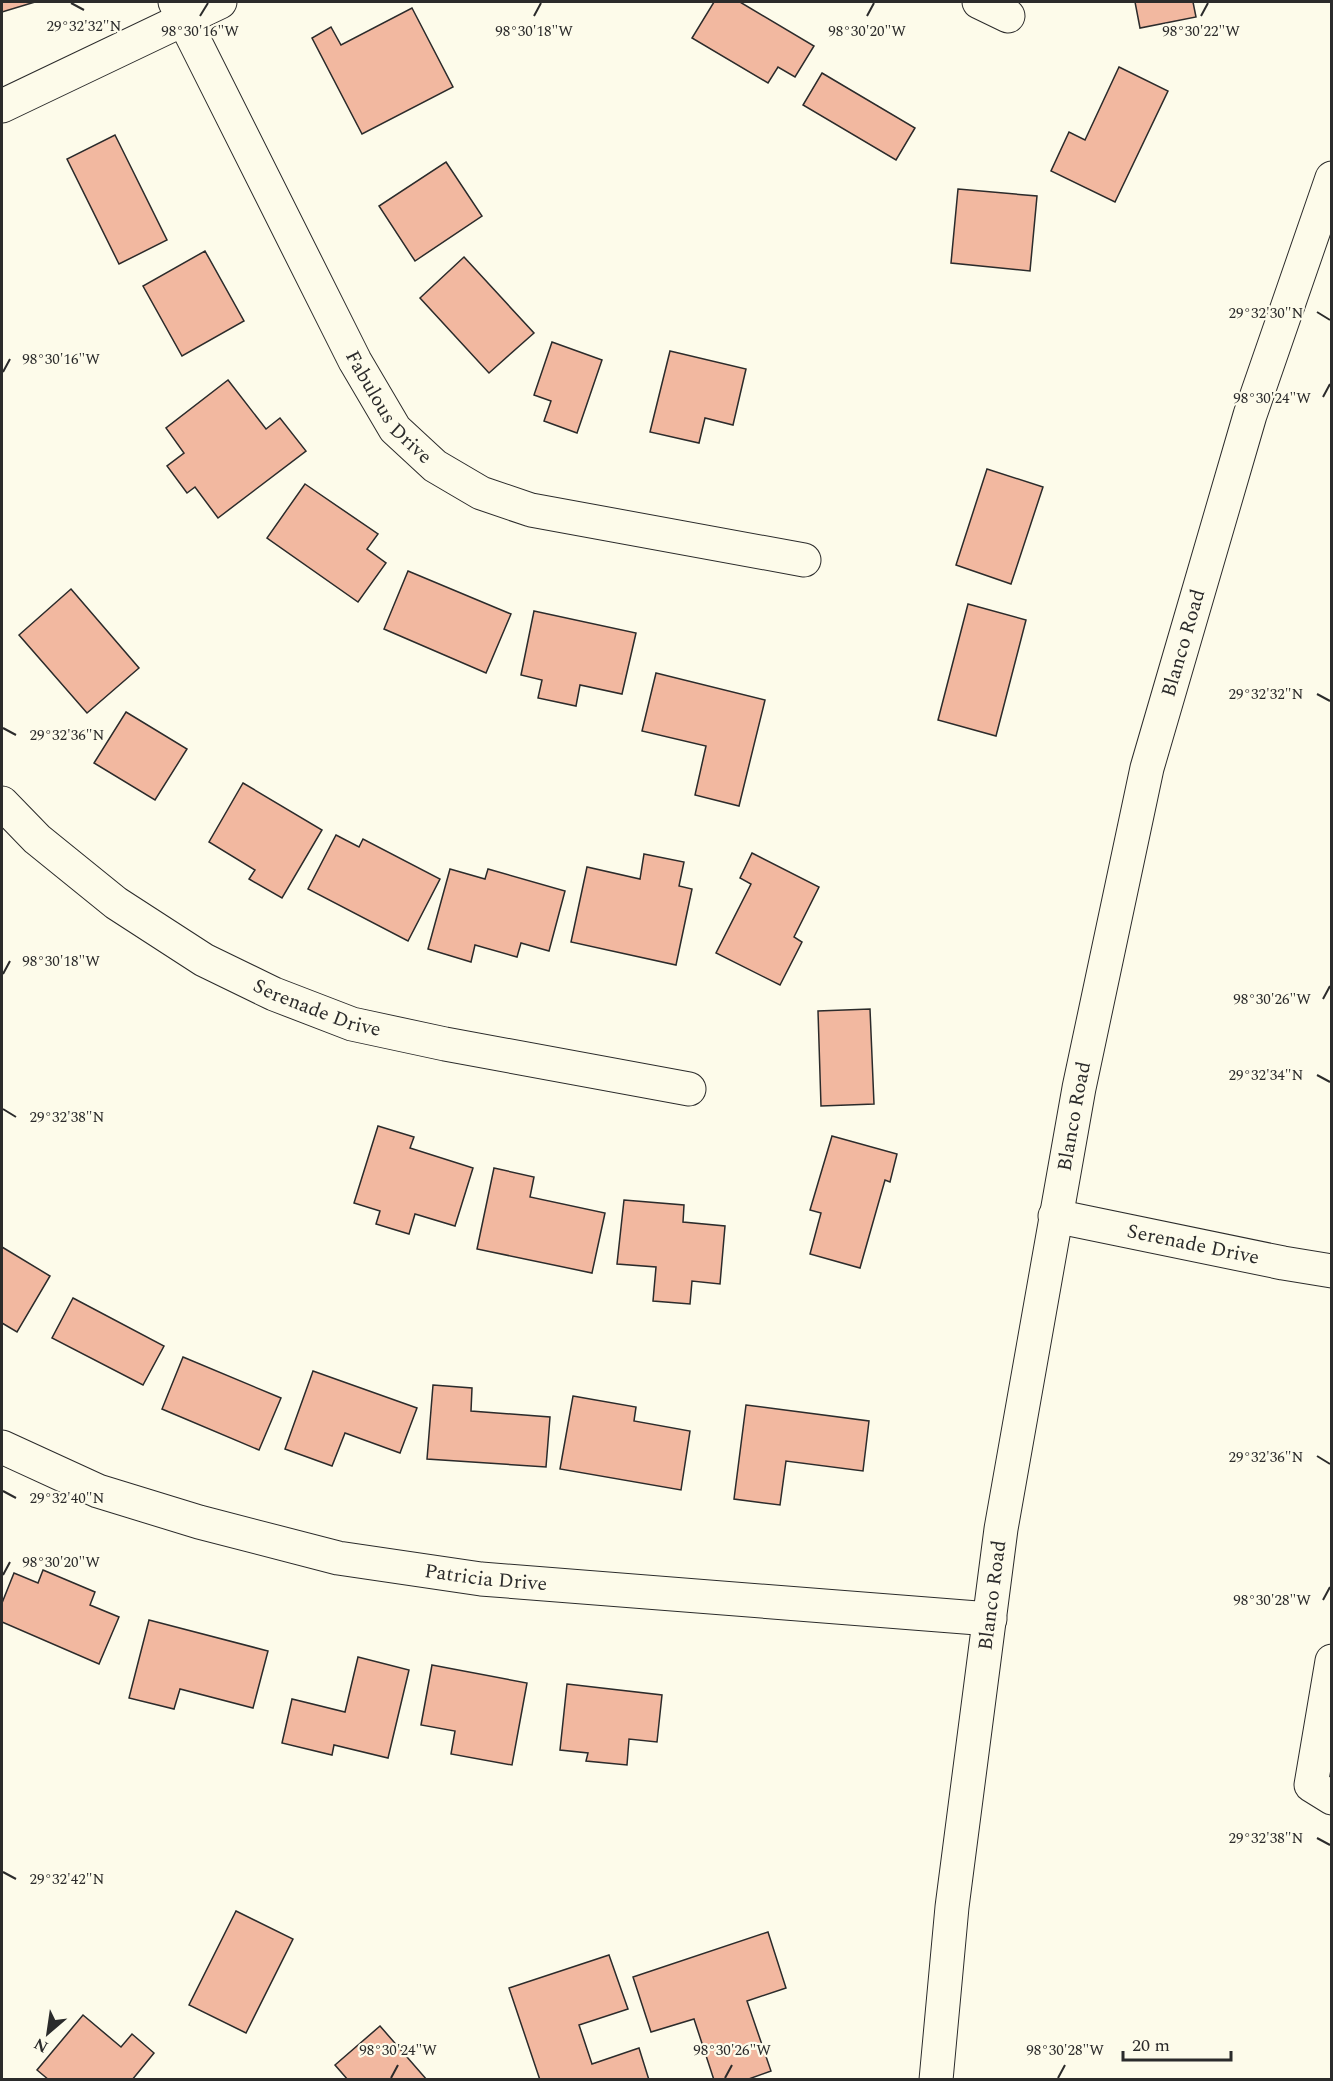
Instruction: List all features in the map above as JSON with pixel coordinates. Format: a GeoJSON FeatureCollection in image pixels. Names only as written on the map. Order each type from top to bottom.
{"type":"FeatureCollection","features":[{"type":"Feature","properties":{"kind":"street"},"geometry":{"type":"LineString","coordinates":[[2,106],[179,10],[220,2]]}},
{"type":"Feature","properties":{"kind":"street"},"geometry":{"type":"LineString","coordinates":[[979,2],[1008,16]]}},
{"type":"Feature","properties":{"kind":"street","name":"Fabulous Drive"},"geometry":{"type":"LineString","coordinates":[[179,10],[355,361],[395,429],[435,466],[481,493],[531,510],[804,560]]}},
{"type":"Feature","properties":{"kind":"street","name":"Blanco Road"},"geometry":{"type":"LineString","coordinates":[[936,2079],[952,1907],[1001,1528],[1079,1088],[1147,768],[1250,415],[1332,178]]}},
{"type":"Feature","properties":{"kind":"street","name":"Serenade Drive"},"geometry":{"type":"LineString","coordinates":[[2,803],[37,839],[116,903],[204,960],[274,994],[352,1024],[445,1044],[688,1089]]}},
{"type":"Feature","properties":{"kind":"street","name":"Serenade Drive"},"geometry":{"type":"LineString","coordinates":[[1055,1216],[1332,1271]]}},
{"type":"Feature","properties":{"kind":"street","name":"Patricia Drive"},"geometry":{"type":"LineString","coordinates":[[2,1447],[98,1491],[199,1522],[338,1558],[481,1579],[990,1619]]}},
{"type":"Feature","properties":{"kind":"street"},"geometry":{"type":"LineString","coordinates":[[1321,1791],[1332,1661]]}},
{"type":"Feature","properties":{"kind":"building"},"geometry":{"type":"Polygon","coordinates":[[[2,2],[35,2],[2,12],[2,2]]]}},
{"type":"Feature","properties":{"kind":"building"},"geometry":{"type":"Polygon","coordinates":[[[714,2],[740,2],[814,46],[795,77],[778,67],[768,83],[692,38],[714,2]]]}},
{"type":"Feature","properties":{"kind":"building"},"geometry":{"type":"Polygon","coordinates":[[[1135,2],[1193,2],[1196,17],[1140,28],[1135,2]]]}},
{"type":"Feature","properties":{"kind":"building"},"geometry":{"type":"Polygon","coordinates":[[[412,8],[453,87],[362,134],[312,38],[331,27],[341,45],[412,8]]]}},
{"type":"Feature","properties":{"kind":"building"},"geometry":{"type":"Polygon","coordinates":[[[1119,67],[1168,91],[1115,202],[1051,171],[1069,132],[1085,140],[1119,67]]]}},
{"type":"Feature","properties":{"kind":"building"},"geometry":{"type":"Polygon","coordinates":[[[822,73],[915,128],[896,160],[803,105],[822,73]]]}},
{"type":"Feature","properties":{"kind":"building"},"geometry":{"type":"Polygon","coordinates":[[[115,135],[167,240],[119,264],[67,159],[115,135]]]}},
{"type":"Feature","properties":{"kind":"building"},"geometry":{"type":"Polygon","coordinates":[[[446,162],[482,216],[415,261],[379,206],[446,162]]]}},
{"type":"Feature","properties":{"kind":"building"},"geometry":{"type":"Polygon","coordinates":[[[958,189],[1037,196],[1030,271],[951,263],[958,189]]]}},
{"type":"Feature","properties":{"kind":"building"},"geometry":{"type":"Polygon","coordinates":[[[205,251],[244,321],[182,356],[143,286],[205,251]]]}},
{"type":"Feature","properties":{"kind":"building"},"geometry":{"type":"Polygon","coordinates":[[[464,257],[534,333],[489,373],[420,298],[464,257]]]}},
{"type":"Feature","properties":{"kind":"building"},"geometry":{"type":"Polygon","coordinates":[[[552,342],[602,360],[577,433],[544,421],[551,401],[534,395],[552,342]]]}},
{"type":"Feature","properties":{"kind":"building"},"geometry":{"type":"Polygon","coordinates":[[[670,351],[746,369],[733,425],[705,418],[699,443],[650,432],[670,351]]]}},
{"type":"Feature","properties":{"kind":"building"},"geometry":{"type":"Polygon","coordinates":[[[228,380],[266,429],[280,418],[306,451],[218,518],[195,487],[187,493],[167,466],[184,453],[166,428],[228,380]]]}},
{"type":"Feature","properties":{"kind":"building"},"geometry":{"type":"Polygon","coordinates":[[[987,469],[1043,487],[1011,584],[956,565],[987,469]]]}},
{"type":"Feature","properties":{"kind":"building"},"geometry":{"type":"Polygon","coordinates":[[[305,484],[378,534],[367,549],[386,563],[358,602],[267,538],[305,484]]]}},
{"type":"Feature","properties":{"kind":"building"},"geometry":{"type":"Polygon","coordinates":[[[408,571],[511,614],[486,673],[384,629],[408,571]]]}},
{"type":"Feature","properties":{"kind":"building"},"geometry":{"type":"Polygon","coordinates":[[[71,589],[139,668],[87,713],[19,635],[71,589]]]}},
{"type":"Feature","properties":{"kind":"building"},"geometry":{"type":"Polygon","coordinates":[[[968,604],[1026,620],[996,736],[938,720],[968,604]]]}},
{"type":"Feature","properties":{"kind":"building"},"geometry":{"type":"Polygon","coordinates":[[[534,611],[636,633],[622,694],[580,685],[576,706],[538,698],[542,680],[521,675],[534,611]]]}},
{"type":"Feature","properties":{"kind":"building"},"geometry":{"type":"Polygon","coordinates":[[[656,673],[765,700],[739,806],[695,795],[706,746],[642,731],[656,673]]]}},
{"type":"Feature","properties":{"kind":"building"},"geometry":{"type":"Polygon","coordinates":[[[126,712],[187,749],[155,800],[94,763],[126,712]]]}},
{"type":"Feature","properties":{"kind":"building"},"geometry":{"type":"Polygon","coordinates":[[[243,783],[322,830],[282,898],[249,879],[255,870],[209,842],[243,783]]]}},
{"type":"Feature","properties":{"kind":"building"},"geometry":{"type":"Polygon","coordinates":[[[336,835],[359,847],[363,839],[440,879],[408,941],[308,889],[336,835]]]}},
{"type":"Feature","properties":{"kind":"building"},"geometry":{"type":"Polygon","coordinates":[[[752,853],[819,887],[794,937],[802,942],[780,985],[716,953],[751,884],[740,878],[752,853]]]}},
{"type":"Feature","properties":{"kind":"building"},"geometry":{"type":"Polygon","coordinates":[[[644,854],[684,862],[679,886],[692,889],[676,965],[571,942],[587,867],[640,879],[644,854]]]}},
{"type":"Feature","properties":{"kind":"building"},"geometry":{"type":"Polygon","coordinates":[[[450,869],[485,879],[488,869],[565,891],[549,951],[521,943],[517,957],[475,945],[471,962],[428,949],[450,869]]]}},
{"type":"Feature","properties":{"kind":"building"},"geometry":{"type":"Polygon","coordinates":[[[870,1009],[874,1104],[821,1106],[818,1011],[870,1009]]]}},
{"type":"Feature","properties":{"kind":"building"},"geometry":{"type":"Polygon","coordinates":[[[378,1126],[414,1137],[410,1148],[473,1168],[455,1226],[415,1214],[409,1234],[376,1224],[380,1211],[354,1203],[378,1126]]]}},
{"type":"Feature","properties":{"kind":"building"},"geometry":{"type":"Polygon","coordinates":[[[832,1136],[897,1154],[890,1182],[885,1180],[860,1268],[810,1254],[821,1213],[810,1210],[832,1136]]]}},
{"type":"Feature","properties":{"kind":"building"},"geometry":{"type":"Polygon","coordinates":[[[494,1168],[534,1177],[530,1197],[605,1213],[592,1273],[477,1249],[494,1168]]]}},
{"type":"Feature","properties":{"kind":"building"},"geometry":{"type":"Polygon","coordinates":[[[624,1200],[684,1205],[683,1222],[725,1226],[720,1284],[692,1281],[690,1304],[653,1301],[656,1267],[617,1264],[624,1200]]]}},
{"type":"Feature","properties":{"kind":"building"},"geometry":{"type":"Polygon","coordinates":[[[2,1247],[50,1276],[17,1332],[2,1323],[2,1247]]]}},
{"type":"Feature","properties":{"kind":"building"},"geometry":{"type":"Polygon","coordinates":[[[73,1298],[164,1346],[143,1385],[52,1338],[73,1298]]]}},
{"type":"Feature","properties":{"kind":"building"},"geometry":{"type":"Polygon","coordinates":[[[183,1357],[281,1398],[259,1450],[162,1409],[183,1357]]]}},
{"type":"Feature","properties":{"kind":"building"},"geometry":{"type":"Polygon","coordinates":[[[313,1371],[417,1408],[400,1453],[345,1433],[332,1466],[285,1449],[313,1371]]]}},
{"type":"Feature","properties":{"kind":"building"},"geometry":{"type":"Polygon","coordinates":[[[433,1385],[472,1388],[471,1411],[550,1417],[546,1467],[427,1459],[433,1385]]]}},
{"type":"Feature","properties":{"kind":"building"},"geometry":{"type":"Polygon","coordinates":[[[573,1396],[636,1407],[634,1421],[690,1431],[681,1490],[560,1469],[573,1396]]]}},
{"type":"Feature","properties":{"kind":"building"},"geometry":{"type":"Polygon","coordinates":[[[746,1405],[869,1421],[863,1471],[786,1461],[780,1505],[734,1499],[746,1405]]]}},
{"type":"Feature","properties":{"kind":"building"},"geometry":{"type":"Polygon","coordinates":[[[43,1570],[95,1592],[90,1605],[119,1617],[99,1664],[2,1622],[2,1603],[14,1573],[38,1583],[43,1570]]]}},
{"type":"Feature","properties":{"kind":"building"},"geometry":{"type":"Polygon","coordinates":[[[149,1620],[268,1651],[253,1708],[180,1689],[174,1709],[129,1698],[149,1620]]]}},
{"type":"Feature","properties":{"kind":"building"},"geometry":{"type":"Polygon","coordinates":[[[358,1657],[409,1670],[388,1758],[334,1745],[332,1755],[282,1743],[292,1699],[345,1712],[358,1657]]]}},
{"type":"Feature","properties":{"kind":"building"},"geometry":{"type":"Polygon","coordinates":[[[432,1665],[527,1683],[512,1765],[451,1754],[455,1731],[421,1725],[432,1665]]]}},
{"type":"Feature","properties":{"kind":"building"},"geometry":{"type":"Polygon","coordinates":[[[567,1684],[662,1695],[657,1742],[629,1739],[627,1765],[586,1761],[588,1753],[560,1750],[567,1684]]]}},
{"type":"Feature","properties":{"kind":"building"},"geometry":{"type":"Polygon","coordinates":[[[236,1911],[293,1939],[246,2033],[189,2005],[236,1911]]]}},
{"type":"Feature","properties":{"kind":"building"},"geometry":{"type":"Polygon","coordinates":[[[768,1932],[786,1988],[747,2001],[771,2071],[746,2080],[714,2080],[694,2019],[651,2032],[633,1977],[768,1932]]]}},
{"type":"Feature","properties":{"kind":"building"},"geometry":{"type":"Polygon","coordinates":[[[609,1955],[628,2009],[579,2025],[592,2064],[639,2048],[649,2080],[540,2080],[509,1988],[609,1955]]]}},
{"type":"Feature","properties":{"kind":"building"},"geometry":{"type":"Polygon","coordinates":[[[83,2015],[121,2047],[132,2034],[154,2053],[132,2080],[49,2080],[37,2070],[83,2015]]]}},
{"type":"Feature","properties":{"kind":"building"},"geometry":{"type":"Polygon","coordinates":[[[380,2026],[427,2080],[348,2080],[335,2065],[380,2026]]]}}]}
